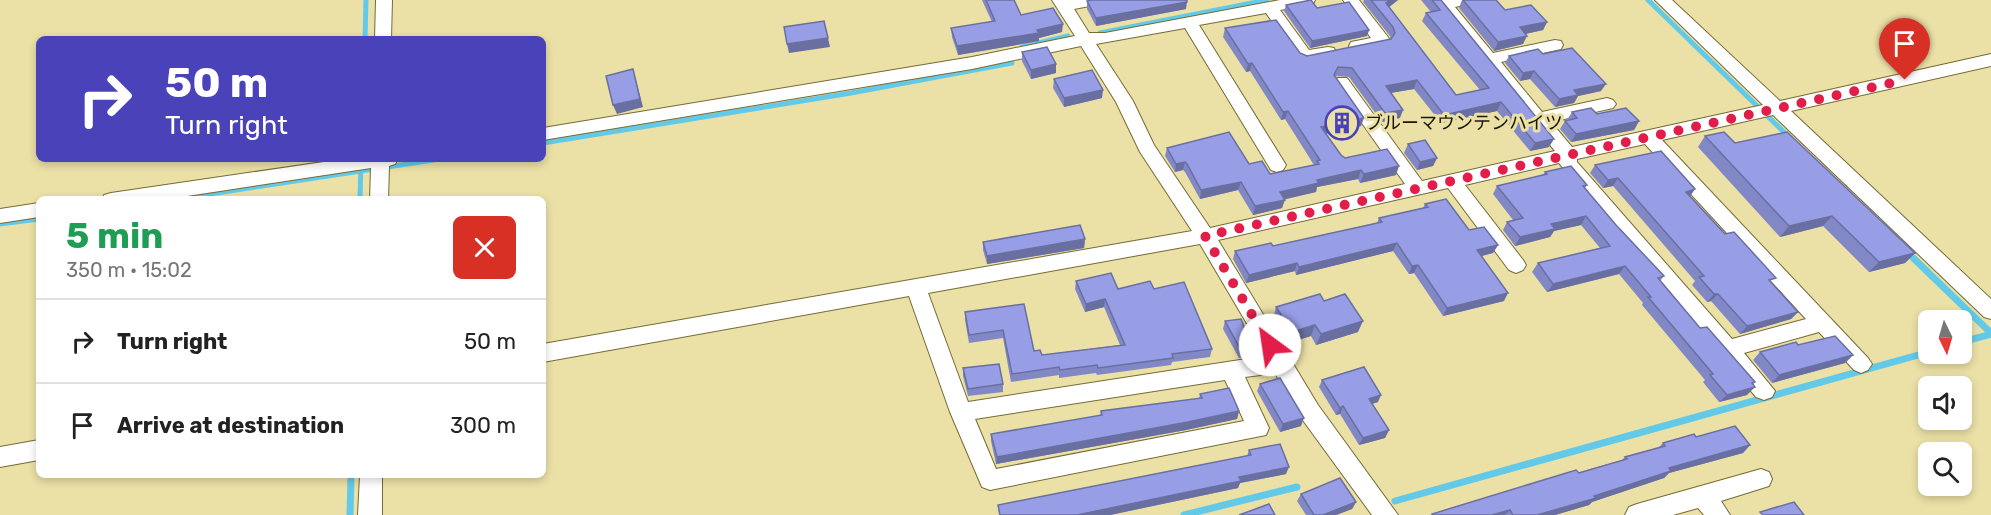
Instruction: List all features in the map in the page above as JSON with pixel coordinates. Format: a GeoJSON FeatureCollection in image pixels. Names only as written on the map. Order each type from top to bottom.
{"type":"FeatureCollection","features":[{"type":"Feature","properties":{"kind":"street"},"geometry":{"type":"LineString","coordinates":[[383,36],[384,0]]}},
{"type":"Feature","properties":{"kind":"street"},"geometry":{"type":"LineString","coordinates":[[1094,0],[1062,3],[1124,101],[1146,147],[1205,236],[1310,412],[1386,515]]}},
{"type":"Feature","properties":{"kind":"street"},"geometry":{"type":"LineString","coordinates":[[546,134],[972,63],[1086,39],[1105,38],[1306,0]]}},
{"type":"Feature","properties":{"kind":"street"},"geometry":{"type":"LineString","coordinates":[[1270,7],[1305,56],[1382,41],[1351,0]]}},
{"type":"Feature","properties":{"kind":"street"},"geometry":{"type":"LineString","coordinates":[[1462,0],[1444,3],[1568,155],[1568,164],[1764,391]]}},
{"type":"Feature","properties":{"kind":"street"},"geometry":{"type":"LineString","coordinates":[[1663,0],[1991,311]]}},
{"type":"Feature","properties":{"kind":"street"},"geometry":{"type":"LineString","coordinates":[[1189,22],[1278,165]]}},
{"type":"Feature","properties":{"kind":"street"},"geometry":{"type":"LineString","coordinates":[[1489,59],[1555,45]]}},
{"type":"Feature","properties":{"kind":"street"},"geometry":{"type":"LineString","coordinates":[[546,352],[1205,236],[1991,60]]}},
{"type":"Feature","properties":{"kind":"street"},"geometry":{"type":"LineString","coordinates":[[1341,82],[1418,189]]}},
{"type":"Feature","properties":{"kind":"street"},"geometry":{"type":"LineString","coordinates":[[1538,119],[1607,104]]}},
{"type":"Feature","properties":{"kind":"street"},"geometry":{"type":"LineString","coordinates":[[1649,137],[1861,364]]}},
{"type":"Feature","properties":{"kind":"street"},"geometry":{"type":"LineString","coordinates":[[138,196],[351,165],[382,164],[379,196]]}},
{"type":"Feature","properties":{"kind":"street"},"geometry":{"type":"LineString","coordinates":[[1452,181],[1516,265]]}},
{"type":"Feature","properties":{"kind":"street"},"geometry":{"type":"LineString","coordinates":[[0,216],[36,210]]}},
{"type":"Feature","properties":{"kind":"street"},"geometry":{"type":"LineString","coordinates":[[915,286],[961,412],[990,480],[1258,428],[1231,371]]}},
{"type":"Feature","properties":{"kind":"street"},"geometry":{"type":"LineString","coordinates":[[1728,349],[1823,323]]}},
{"type":"Feature","properties":{"kind":"street"},"geometry":{"type":"LineString","coordinates":[[961,412],[1280,363]]}},
{"type":"Feature","properties":{"kind":"street"},"geometry":{"type":"LineString","coordinates":[[0,457],[36,451]]}},
{"type":"Feature","properties":{"kind":"street"},"geometry":{"type":"LineString","coordinates":[[370,515],[371,478]]}},
{"type":"Feature","properties":{"kind":"street"},"geometry":{"type":"LineString","coordinates":[[1637,515],[1761,478]]}},
{"type":"Feature","properties":{"kind":"street"},"geometry":{"type":"LineString","coordinates":[[1702,496],[1718,515]]}},
{"type":"Feature","properties":{"kind":"building"},"geometry":{"type":"Polygon","coordinates":[[[986,0],[1014,0],[1021,15],[1053,8],[1063,24],[1037,30],[1039,33],[957,46],[951,28],[995,21],[986,0]]]}},
{"type":"Feature","properties":{"kind":"building"},"geometry":{"type":"Polygon","coordinates":[[[1187,0],[1187,2],[1096,18],[1087,1],[1187,0]]]}},
{"type":"Feature","properties":{"kind":"building"},"geometry":{"type":"Polygon","coordinates":[[[1311,0],[1317,8],[1349,2],[1369,30],[1312,41],[1286,5],[1311,0]]]}},
{"type":"Feature","properties":{"kind":"building"},"geometry":{"type":"Polygon","coordinates":[[[1371,0],[1390,0],[1386,3],[1456,95],[1489,88],[1426,13],[1440,10],[1432,0],[1441,0],[1554,139],[1535,143],[1501,102],[1444,115],[1417,80],[1386,86],[1403,110],[1385,113],[1352,68],[1338,67],[1334,75],[1364,118],[1321,127],[1345,158],[1387,149],[1399,166],[1364,174],[1361,170],[1317,180],[1319,183],[1280,192],[1285,200],[1255,206],[1241,182],[1201,190],[1187,164],[1185,162],[1176,164],[1167,148],[1229,132],[1249,164],[1262,161],[1270,174],[1319,164],[1317,161],[1320,160],[1288,111],[1283,112],[1252,63],[1248,64],[1225,28],[1276,20],[1300,53],[1307,56],[1391,39],[1395,33],[1393,27],[1371,0]]]}},
{"type":"Feature","properties":{"kind":"building"},"geometry":{"type":"Polygon","coordinates":[[[1463,0],[1496,0],[1505,10],[1531,5],[1547,22],[1520,27],[1527,36],[1498,42],[1463,0]]]}},
{"type":"Feature","properties":{"kind":"building"},"geometry":{"type":"Polygon","coordinates":[[[824,21],[828,38],[787,44],[784,27],[824,21]]]}},
{"type":"Feature","properties":{"kind":"building"},"geometry":{"type":"Polygon","coordinates":[[[1047,47],[1056,64],[1031,70],[1022,52],[1047,47]]]}},
{"type":"Feature","properties":{"kind":"building"},"geometry":{"type":"Polygon","coordinates":[[[1572,48],[1606,84],[1574,90],[1578,95],[1559,99],[1534,71],[1523,73],[1509,56],[1538,49],[1543,54],[1572,48]]]}},
{"type":"Feature","properties":{"kind":"building"},"geometry":{"type":"Polygon","coordinates":[[[633,69],[640,99],[613,105],[606,76],[633,69]]]}},
{"type":"Feature","properties":{"kind":"building"},"geometry":{"type":"Polygon","coordinates":[[[1092,70],[1103,90],[1064,98],[1054,79],[1092,70]]]}},
{"type":"Feature","properties":{"kind":"building"},"geometry":{"type":"Polygon","coordinates":[[[1591,108],[1597,114],[1626,108],[1639,121],[1576,134],[1565,121],[1577,118],[1572,112],[1591,108]]]}},
{"type":"Feature","properties":{"kind":"building"},"geometry":{"type":"Polygon","coordinates":[[[1724,132],[1735,143],[1787,132],[1915,253],[1879,262],[1832,216],[1789,226],[1705,136],[1724,132]]]}},
{"type":"Feature","properties":{"kind":"building"},"geometry":{"type":"Polygon","coordinates":[[[1425,140],[1437,158],[1420,162],[1408,144],[1425,140]]]}},
{"type":"Feature","properties":{"kind":"building"},"geometry":{"type":"Polygon","coordinates":[[[1661,151],[1695,189],[1686,192],[1725,234],[1734,232],[1776,278],[1769,280],[1798,312],[1747,326],[1699,277],[1704,276],[1618,178],[1608,180],[1595,165],[1661,151]]]}},
{"type":"Feature","properties":{"kind":"building"},"geometry":{"type":"Polygon","coordinates":[[[1571,166],[1587,185],[1583,186],[1664,276],[1658,278],[1700,328],[1707,327],[1755,382],[1752,383],[1755,387],[1727,395],[1710,375],[1713,374],[1625,266],[1553,284],[1538,263],[1610,246],[1586,216],[1551,224],[1555,229],[1520,237],[1507,222],[1523,218],[1497,186],[1571,166]]]}},
{"type":"Feature","properties":{"kind":"building"},"geometry":{"type":"Polygon","coordinates":[[[1446,199],[1469,230],[1484,227],[1498,245],[1477,250],[1508,293],[1447,308],[1418,265],[1412,266],[1397,243],[1299,267],[1297,263],[1249,275],[1235,251],[1271,243],[1273,246],[1382,222],[1379,218],[1428,207],[1425,204],[1446,199]]]}},
{"type":"Feature","properties":{"kind":"building"},"geometry":{"type":"Polygon","coordinates":[[[1080,225],[1085,239],[987,256],[983,242],[1080,225]]]}},
{"type":"Feature","properties":{"kind":"building"},"geometry":{"type":"Polygon","coordinates":[[[1111,273],[1118,289],[1150,281],[1154,289],[1184,282],[1212,349],[1172,354],[1173,358],[1098,368],[1097,365],[1060,370],[1059,367],[1012,374],[1003,330],[969,335],[965,312],[1024,304],[1034,351],[1040,350],[1042,355],[1125,345],[1105,299],[1086,304],[1076,281],[1111,273]]]}},
{"type":"Feature","properties":{"kind":"building"},"geometry":{"type":"Polygon","coordinates":[[[1320,294],[1324,301],[1345,294],[1363,321],[1321,334],[1315,325],[1292,332],[1276,307],[1320,294]]]}},
{"type":"Feature","properties":{"kind":"building"},"geometry":{"type":"Polygon","coordinates":[[[1241,319],[1252,348],[1241,350],[1225,321],[1241,319]]]}},
{"type":"Feature","properties":{"kind":"building"},"geometry":{"type":"Polygon","coordinates":[[[1835,336],[1853,355],[1779,375],[1760,352],[1796,342],[1798,345],[1835,336]]]}},
{"type":"Feature","properties":{"kind":"building"},"geometry":{"type":"Polygon","coordinates":[[[999,364],[1003,384],[968,389],[963,368],[999,364]]]}},
{"type":"Feature","properties":{"kind":"building"},"geometry":{"type":"Polygon","coordinates":[[[1364,367],[1381,395],[1369,399],[1389,430],[1363,438],[1343,406],[1340,408],[1322,380],[1364,367]]]}},
{"type":"Feature","properties":{"kind":"building"},"geometry":{"type":"Polygon","coordinates":[[[1280,378],[1304,418],[1283,424],[1260,384],[1280,378]]]}},
{"type":"Feature","properties":{"kind":"building"},"geometry":{"type":"Polygon","coordinates":[[[1229,388],[1239,411],[1188,422],[997,457],[991,434],[1102,415],[1101,411],[1202,398],[1200,394],[1229,388]]]}},
{"type":"Feature","properties":{"kind":"building"},"geometry":{"type":"Polygon","coordinates":[[[1735,426],[1750,445],[1669,468],[1671,471],[1594,496],[1596,498],[1537,515],[1513,515],[1510,510],[1492,515],[1432,514],[1576,470],[1579,473],[1627,459],[1625,457],[1665,446],[1663,443],[1735,426]]]}},
{"type":"Feature","properties":{"kind":"building"},"geometry":{"type":"Polygon","coordinates":[[[1280,444],[1289,467],[1239,477],[1241,481],[1077,515],[1000,515],[998,505],[1251,455],[1249,450],[1280,444]]]}},
{"type":"Feature","properties":{"kind":"building"},"geometry":{"type":"Polygon","coordinates":[[[1340,478],[1356,502],[1323,515],[1314,515],[1301,494],[1340,478]]]}},
{"type":"Feature","properties":{"kind":"building"},"geometry":{"type":"Polygon","coordinates":[[[1794,502],[1804,515],[1763,515],[1760,512],[1794,502]]]}},
{"type":"Feature","properties":{"kind":"building"},"geometry":{"type":"Polygon","coordinates":[[[1269,504],[1275,515],[1239,515],[1269,504]]]}},
{"type":"Feature","properties":{"kind":"waterway"},"geometry":{"type":"LineString","coordinates":[[365,36],[366,0]]}},
{"type":"Feature","properties":{"kind":"waterway"},"geometry":{"type":"LineString","coordinates":[[1100,33],[1267,0]]}},
{"type":"Feature","properties":{"kind":"waterway"},"geometry":{"type":"LineString","coordinates":[[1648,0],[1788,136]]}},
{"type":"Feature","properties":{"kind":"waterway"},"geometry":{"type":"LineString","coordinates":[[1022,47],[1068,36]]}},
{"type":"Feature","properties":{"kind":"waterway"},"geometry":{"type":"LineString","coordinates":[[546,143],[851,93],[1012,63]]}},
{"type":"Feature","properties":{"kind":"waterway"},"geometry":{"type":"LineString","coordinates":[[361,162],[361,171]]}},
{"type":"Feature","properties":{"kind":"waterway"},"geometry":{"type":"LineString","coordinates":[[361,171],[420,162]]}},
{"type":"Feature","properties":{"kind":"waterway"},"geometry":{"type":"LineString","coordinates":[[196,196],[361,171]]}},
{"type":"Feature","properties":{"kind":"waterway"},"geometry":{"type":"LineString","coordinates":[[360,196],[361,171]]}},
{"type":"Feature","properties":{"kind":"waterway"},"geometry":{"type":"LineString","coordinates":[[0,224],[36,219]]}},
{"type":"Feature","properties":{"kind":"waterway"},"geometry":{"type":"LineString","coordinates":[[1907,252],[1991,333]]}},
{"type":"Feature","properties":{"kind":"waterway"},"geometry":{"type":"LineString","coordinates":[[1972,339],[1991,334]]}},
{"type":"Feature","properties":{"kind":"waterway"},"geometry":{"type":"LineString","coordinates":[[1395,501],[1918,355]]}},
{"type":"Feature","properties":{"kind":"waterway"},"geometry":{"type":"LineString","coordinates":[[350,515],[351,478]]}},
{"type":"Feature","properties":{"kind":"waterway"},"geometry":{"type":"LineString","coordinates":[[1184,515],[1297,487]]}},
{"type":"Feature","properties":{"kind":"place","name":"ブルーマウンテンハイツ"},"geometry":{"type":"Point","coordinates":[1342,123]}},
{"type":"Feature","properties":{"kind":"route"},"geometry":{"type":"LineString","coordinates":[[1270,345],[1205,236],[1905,80]]}}]}
